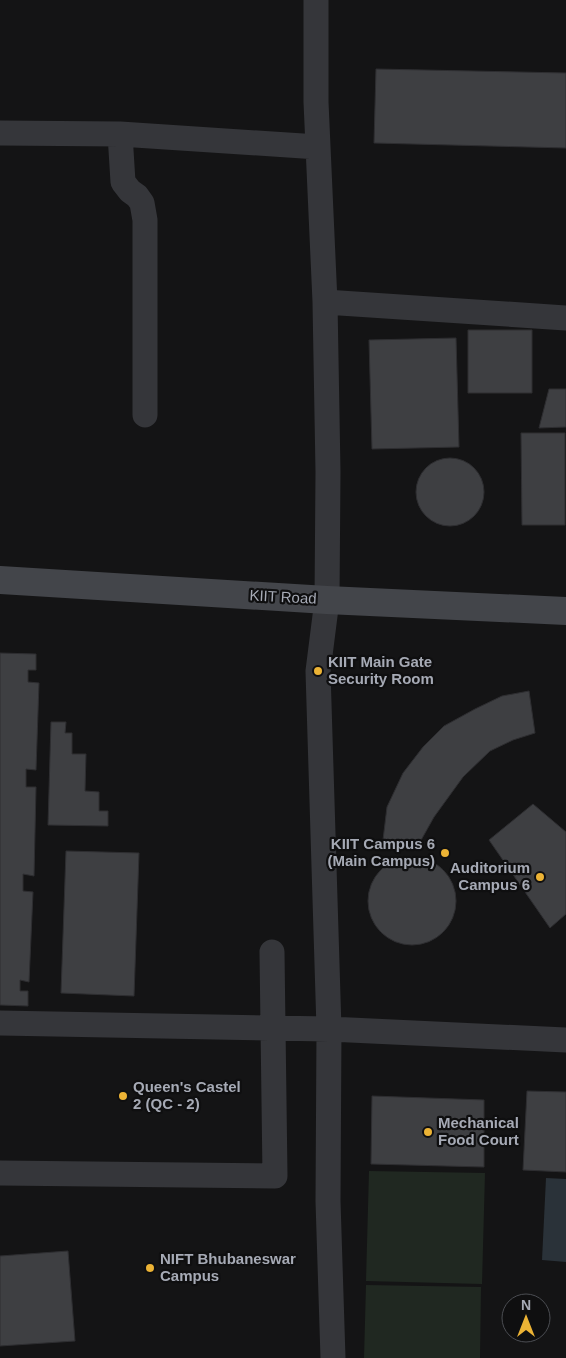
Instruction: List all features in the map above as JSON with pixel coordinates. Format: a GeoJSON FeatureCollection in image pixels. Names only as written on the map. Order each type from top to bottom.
{"type":"FeatureCollection","features":[{"type":"Feature","properties":{"kind":"main road","name":"KIIT Road"},"geometry":{"type":"LineString","coordinates":[[0,580],[326,600],[566,611]]}},
{"type":"Feature","properties":{"kind":"street"},"geometry":{"type":"LineString","coordinates":[[316,0],[316,102],[325,302],[328,472],[326,600],[318,671],[329,1029],[328,1201],[333,1358]]}},
{"type":"Feature","properties":{"kind":"street"},"geometry":{"type":"LineString","coordinates":[[0,133],[120,134],[318,146]]}},
{"type":"Feature","properties":{"kind":"street"},"geometry":{"type":"LineString","coordinates":[[120,134],[123,182],[142,203],[145,220],[145,416]]}},
{"type":"Feature","properties":{"kind":"street"},"geometry":{"type":"LineString","coordinates":[[325,302],[566,318]]}},
{"type":"Feature","properties":{"kind":"street"},"geometry":{"type":"LineString","coordinates":[[0,1173],[275,1176],[272,952]]}},
{"type":"Feature","properties":{"kind":"street"},"geometry":{"type":"LineString","coordinates":[[0,1024],[329,1029],[566,1040]]}},
{"type":"Feature","properties":{"kind":"shaded area"},"geometry":{"type":"Polygon","coordinates":[[[369,1171],[485,1173],[482,1284],[366,1281],[369,1171]]]}},
{"type":"Feature","properties":{"kind":"shaded area"},"geometry":{"type":"Polygon","coordinates":[[[546,1178],[566,1179],[566,1262],[542,1260],[546,1178]]]}},
{"type":"Feature","properties":{"kind":"shaded area"},"geometry":{"type":"Polygon","coordinates":[[[366,1285],[481,1287],[480,1358],[364,1358],[366,1285]]]}},
{"type":"Feature","properties":{"kind":"building"},"geometry":{"type":"Polygon","coordinates":[[[376,69],[566,73],[566,148],[374,143],[376,69]]]}},
{"type":"Feature","properties":{"kind":"building"},"geometry":{"type":"Polygon","coordinates":[[[468,330],[532,330],[532,393],[468,393],[468,330]]]}},
{"type":"Feature","properties":{"kind":"building"},"geometry":{"type":"Polygon","coordinates":[[[456,338],[459,447],[372,449],[369,340],[456,338]]]}},
{"type":"Feature","properties":{"kind":"building"},"geometry":{"type":"Polygon","coordinates":[[[549,389],[566,389],[566,427],[539,428],[549,389]]]}},
{"type":"Feature","properties":{"kind":"building"},"geometry":{"type":"Polygon","coordinates":[[[521,433],[565,433],[565,525],[522,525],[521,433]]]}},
{"type":"Feature","properties":{"kind":"building"},"geometry":{"type":"Polygon","coordinates":[[[450,458],[463,461],[474,468],[481,479],[484,492],[481,505],[474,516],[463,523],[450,526],[437,523],[426,516],[419,505],[416,492],[419,479],[426,468],[437,461],[450,458]]]}},
{"type":"Feature","properties":{"kind":"building"},"geometry":{"type":"Polygon","coordinates":[[[0,653],[36,654],[36,670],[28,670],[28,682],[39,683],[36,770],[26,769],[26,787],[36,787],[34,876],[23,874],[23,891],[33,892],[29,982],[20,980],[20,991],[28,991],[28,1006],[0,1005],[0,653]]]}},
{"type":"Feature","properties":{"kind":"building"},"geometry":{"type":"Polygon","coordinates":[[[529,691],[535,733],[513,740],[490,751],[463,777],[434,817],[420,842],[383,840],[387,807],[403,773],[423,747],[444,726],[475,709],[502,696],[529,691]]]}},
{"type":"Feature","properties":{"kind":"building"},"geometry":{"type":"Polygon","coordinates":[[[51,722],[66,722],[65,733],[72,733],[72,754],[86,754],[85,791],[99,792],[99,811],[108,811],[108,826],[48,825],[51,722]]]}},
{"type":"Feature","properties":{"kind":"building","name":"Auditorium Campus 6"},"geometry":{"type":"Polygon","coordinates":[[[533,804],[566,832],[566,914],[550,928],[489,840],[533,804]]]}},
{"type":"Feature","properties":{"kind":"building"},"geometry":{"type":"Polygon","coordinates":[[[66,851],[139,853],[134,996],[61,993],[66,851]]]}},
{"type":"Feature","properties":{"kind":"building"},"geometry":{"type":"Polygon","coordinates":[[[403,857],[421,857],[437,864],[449,876],[456,892],[456,910],[449,926],[437,938],[421,945],[403,945],[387,938],[375,926],[368,910],[368,892],[375,876],[387,864],[403,857]]]}},
{"type":"Feature","properties":{"kind":"building"},"geometry":{"type":"Polygon","coordinates":[[[527,1091],[566,1092],[566,1172],[523,1170],[527,1091]]]}},
{"type":"Feature","properties":{"kind":"building","name":"Mechanical Food Court"},"geometry":{"type":"Polygon","coordinates":[[[372,1096],[484,1100],[484,1167],[371,1164],[372,1096]]]}},
{"type":"Feature","properties":{"kind":"building"},"geometry":{"type":"Polygon","coordinates":[[[68,1251],[75,1341],[0,1346],[0,1256],[68,1251]]]}},
{"type":"Feature","properties":{"kind":"place","name":"KIIT Main Gate Security Room"},"geometry":{"type":"Point","coordinates":[318,671]}},
{"type":"Feature","properties":{"kind":"place","name":"KIIT Campus 6 (Main Campus)"},"geometry":{"type":"Point","coordinates":[445,853]}},
{"type":"Feature","properties":{"kind":"place","name":"Auditorium Campus 6"},"geometry":{"type":"Point","coordinates":[540,877]}},
{"type":"Feature","properties":{"kind":"place","name":"Queen's Castel 2 (QC - 2)"},"geometry":{"type":"Point","coordinates":[123,1096]}},
{"type":"Feature","properties":{"kind":"place","name":"Mechanical Food Court"},"geometry":{"type":"Point","coordinates":[428,1132]}},
{"type":"Feature","properties":{"kind":"place","name":"NIFT Bhubaneswar Campus"},"geometry":{"type":"Point","coordinates":[150,1268]}}]}
